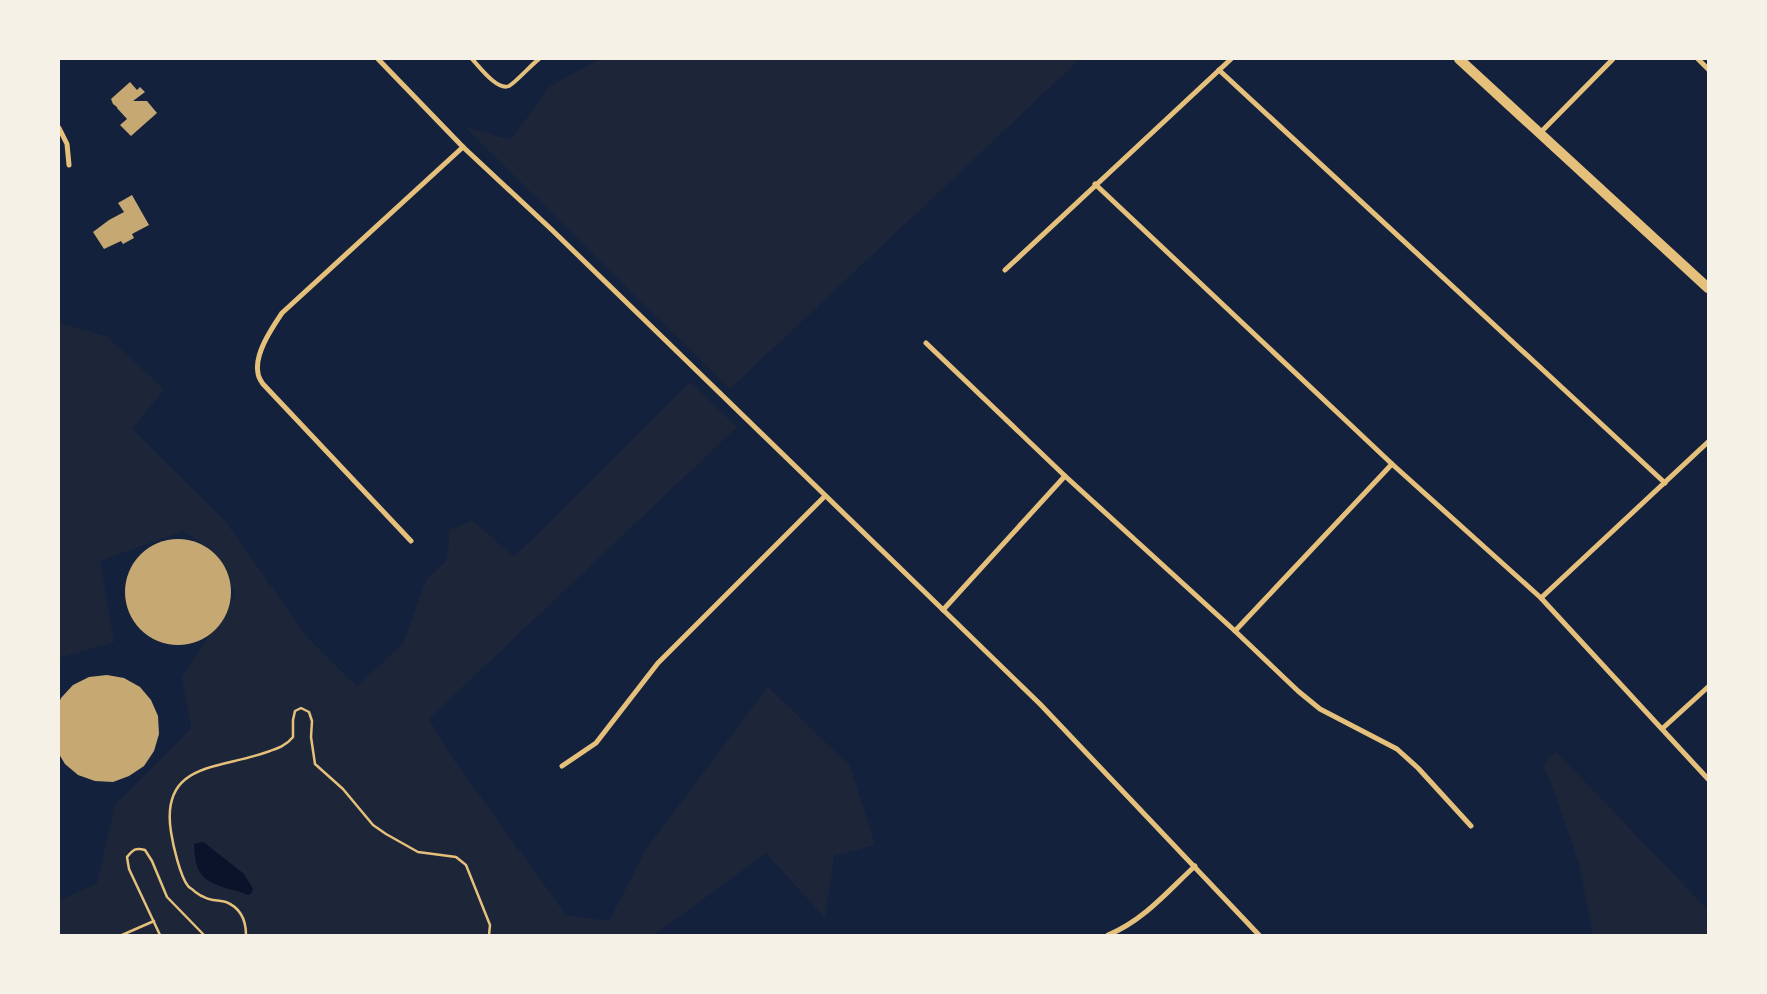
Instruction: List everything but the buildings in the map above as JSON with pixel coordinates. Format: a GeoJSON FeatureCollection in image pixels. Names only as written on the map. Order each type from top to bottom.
{"type":"FeatureCollection","features":[{"type":"Feature","properties":{"kind":"main road"},"geometry":{"type":"LineString","coordinates":[[1459,59],[1708,288]]}},
{"type":"Feature","properties":{"kind":"street"},"geometry":{"type":"LineString","coordinates":[[378,59],[464,147],[551,229],[1040,704],[1259,935]]}},
{"type":"Feature","properties":{"kind":"street"},"geometry":{"type":"LineString","coordinates":[[1004,270],[1231,59]]}},
{"type":"Feature","properties":{"kind":"street"},"geometry":{"type":"LineString","coordinates":[[1540,133],[1613,59]]}},
{"type":"Feature","properties":{"kind":"street"},"geometry":{"type":"LineString","coordinates":[[1698,59],[1708,69]]}},
{"type":"Feature","properties":{"kind":"street"},"geometry":{"type":"LineString","coordinates":[[1219,70],[1665,483]]}},
{"type":"Feature","properties":{"kind":"street"},"geometry":{"type":"LineString","coordinates":[[59,128],[67,144],[69,165]]}},
{"type":"Feature","properties":{"kind":"street"},"geometry":{"type":"LineString","coordinates":[[411,541],[263,384],[258,373],[258,360],[267,337],[282,313],[464,147]]}},
{"type":"Feature","properties":{"kind":"street"},"geometry":{"type":"LineString","coordinates":[[1095,184],[1392,464],[1541,598],[1663,728],[1708,779]]}},
{"type":"Feature","properties":{"kind":"street"},"geometry":{"type":"LineString","coordinates":[[926,343],[1065,476],[1298,691],[1320,709],[1397,749],[1418,768],[1471,826]]}},
{"type":"Feature","properties":{"kind":"street"},"geometry":{"type":"LineString","coordinates":[[1541,598],[1708,442]]}},
{"type":"Feature","properties":{"kind":"street"},"geometry":{"type":"LineString","coordinates":[[1235,631],[1392,464]]}},
{"type":"Feature","properties":{"kind":"street"},"geometry":{"type":"LineString","coordinates":[[943,610],[1065,476]]}},
{"type":"Feature","properties":{"kind":"street"},"geometry":{"type":"LineString","coordinates":[[562,766],[596,743],[658,663],[826,496]]}},
{"type":"Feature","properties":{"kind":"street"},"geometry":{"type":"LineString","coordinates":[[1663,728],[1708,687]]}},
{"type":"Feature","properties":{"kind":"street"},"geometry":{"type":"LineString","coordinates":[[1108,935],[1125,928],[1138,919],[1195,866]]}},
{"type":"Feature","properties":{"kind":"lane"},"geometry":{"type":"LineString","coordinates":[[472,59],[494,82],[502,86],[509,86],[538,59]]}},
{"type":"Feature","properties":{"kind":"path"},"geometry":{"type":"LineString","coordinates":[[246,935],[246,924],[241,912],[227,903],[204,898],[188,886],[175,852],[169,818],[175,789],[193,773],[216,765],[247,759],[277,750],[288,744],[293,737],[295,711],[301,708],[309,712],[312,721],[310,738],[315,764],[343,789],[373,825],[418,852],[456,858],[466,865],[490,925],[489,935]]}},
{"type":"Feature","properties":{"kind":"path"},"geometry":{"type":"LineString","coordinates":[[160,935],[130,869],[127,857],[133,850],[138,848],[145,850],[152,861],[167,896],[204,935]]}},
{"type":"Feature","properties":{"kind":"path"},"geometry":{"type":"LineString","coordinates":[[122,935],[154,921]]}},
{"type":"Feature","properties":{"kind":"shaded area"},"geometry":{"type":"Polygon","coordinates":[[[600,59],[1080,59],[730,389],[465,127],[511,140],[550,86],[600,59]]]}},
{"type":"Feature","properties":{"kind":"shaded area"},"geometry":{"type":"Polygon","coordinates":[[[59,319],[63,324],[106,336],[164,389],[132,429],[225,521],[308,638],[357,686],[403,644],[426,580],[446,561],[449,530],[472,520],[514,557],[690,382],[737,427],[429,719],[451,756],[566,915],[609,921],[646,849],[768,687],[850,766],[875,845],[834,856],[825,918],[766,853],[654,935],[59,935],[59,901],[97,883],[115,805],[191,728],[182,677],[236,595],[215,552],[183,531],[100,561],[114,642],[59,658],[59,319]],[[204,842],[244,893],[248,895],[244,874],[204,842]]]}},
{"type":"Feature","properties":{"kind":"shaded area"},"geometry":{"type":"Polygon","coordinates":[[[1556,752],[1708,910],[1708,935],[1593,935],[1579,863],[1544,767],[1548,758],[1556,752]]]}},
{"type":"Feature","properties":{"kind":"shaded area"},"geometry":{"type":"Polygon","coordinates":[[[203,842],[244,874],[253,889],[251,894],[248,895],[219,886],[201,874],[196,862],[194,844],[203,842]]]}}]}
